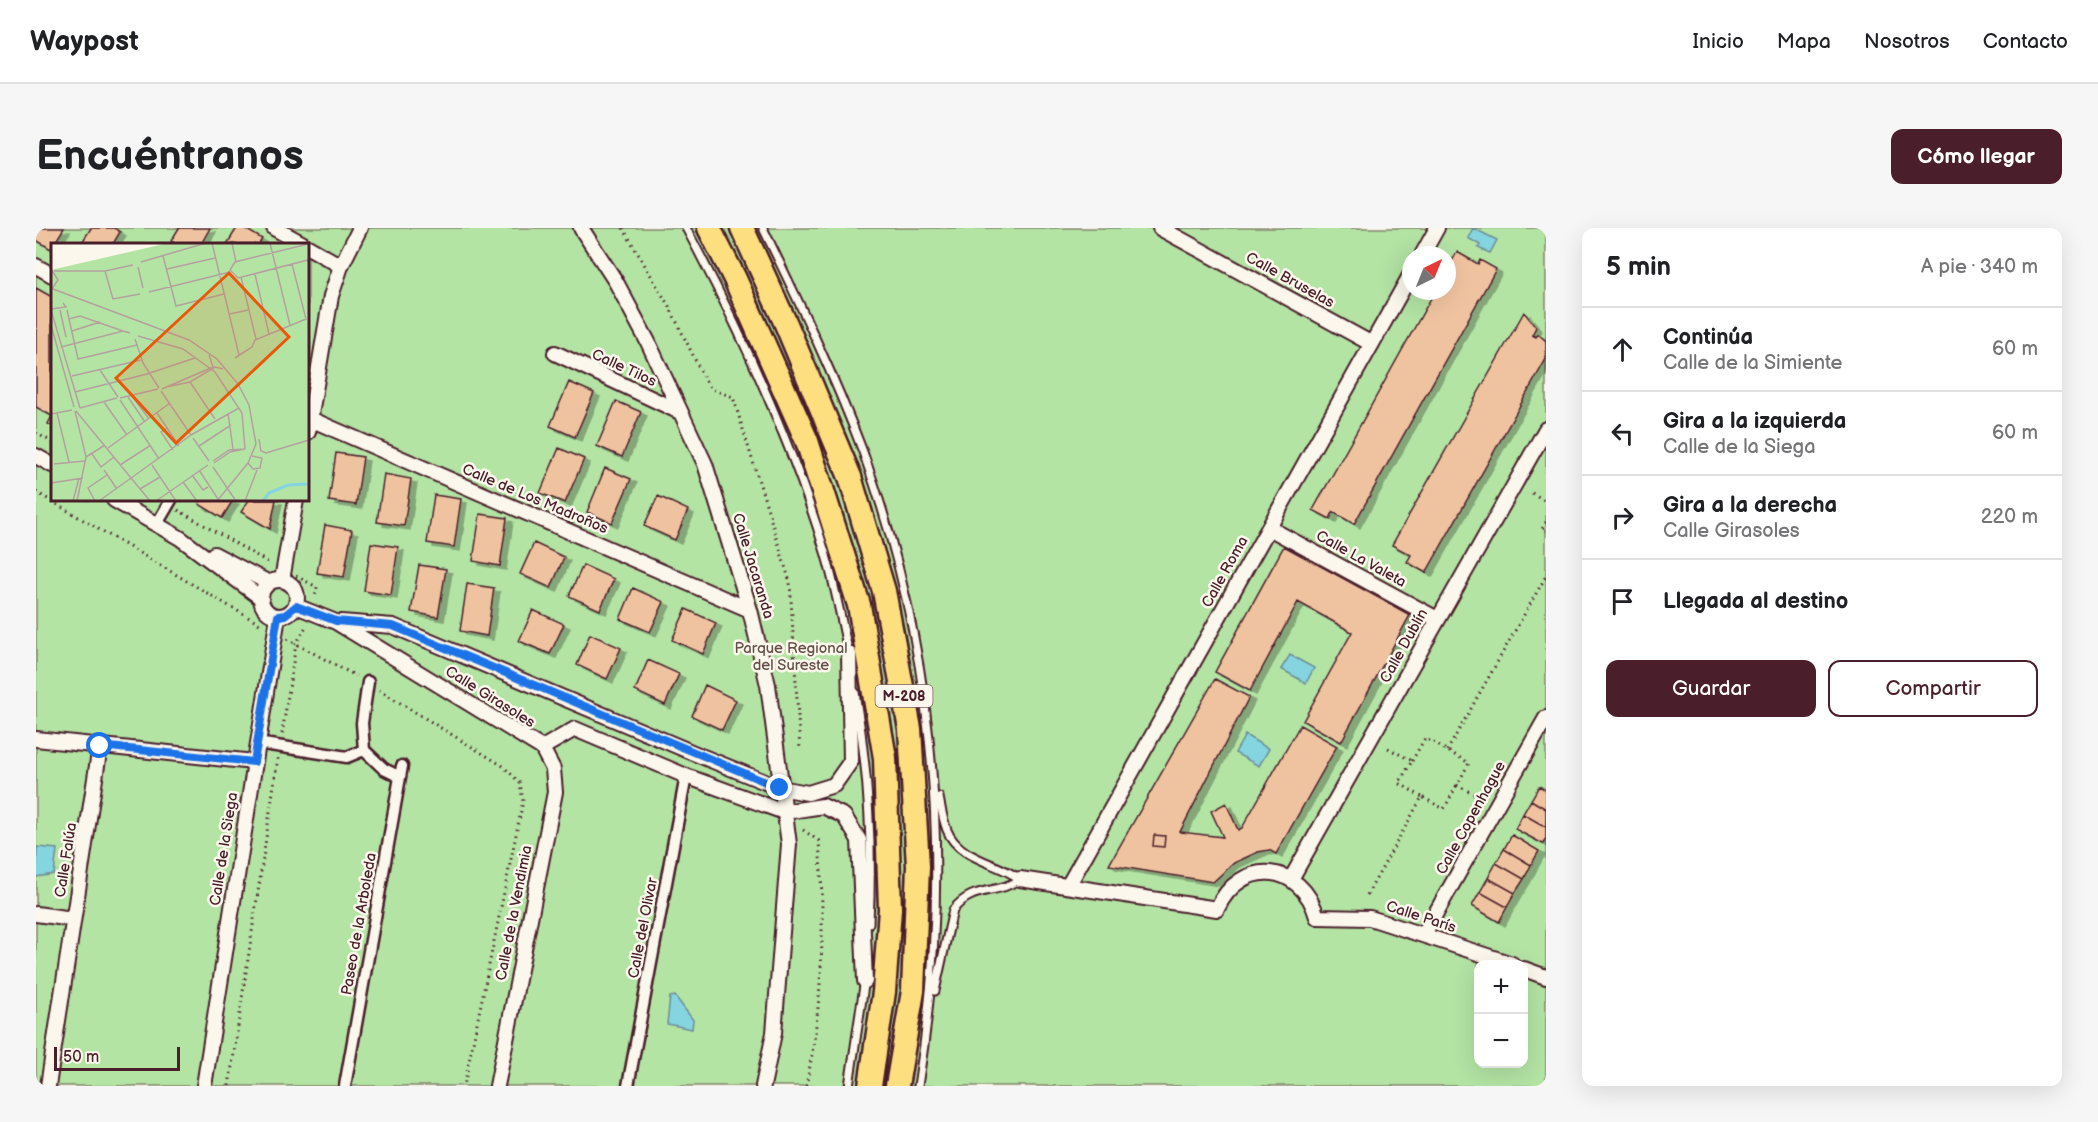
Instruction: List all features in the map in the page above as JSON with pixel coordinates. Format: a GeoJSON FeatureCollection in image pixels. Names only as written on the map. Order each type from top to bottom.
{"type":"FeatureCollection","features":[{"type":"Feature","properties":{"kind":"main road","name":"M-208"},"geometry":{"type":"LineString","coordinates":[[709,228],[735,279],[807,441],[859,605],[885,758],[890,909],[884,992],[870,1086]]}},
{"type":"Feature","properties":{"kind":"main road","name":"M-208"},"geometry":{"type":"LineString","coordinates":[[742,228],[786,324],[850,477],[884,591],[910,729],[918,866],[913,991],[897,1086]]}},
{"type":"Feature","properties":{"kind":"street"},"geometry":{"type":"LineString","coordinates":[[274,228],[301,243]]}},
{"type":"Feature","properties":{"kind":"street"},"geometry":{"type":"LineString","coordinates":[[309,417],[331,296],[341,266],[360,228]]}},
{"type":"Feature","properties":{"kind":"street","name":"Calle Jacaranda"},"geometry":{"type":"LineString","coordinates":[[581,228],[616,282],[705,464],[750,610],[768,685],[789,844],[774,1033],[763,1086]]}},
{"type":"Feature","properties":{"kind":"street","name":"Calle Bruselas"},"geometry":{"type":"LineString","coordinates":[[1160,228],[1372,344]]}},
{"type":"Feature","properties":{"kind":"street"},"geometry":{"type":"LineString","coordinates":[[1427,246],[1437,228]]}},
{"type":"Feature","properties":{"kind":"street"},"geometry":{"type":"LineString","coordinates":[[309,248],[341,266]]}},
{"type":"Feature","properties":{"kind":"street"},"geometry":{"type":"LineString","coordinates":[[36,266],[51,274]]}},
{"type":"Feature","properties":{"kind":"street","name":"Calle Roma"},"geometry":{"type":"LineString","coordinates":[[1068,886],[1402,290]]}},
{"type":"Feature","properties":{"kind":"street","name":"Calle Tilos"},"geometry":{"type":"LineString","coordinates":[[555,353],[680,412]]}},
{"type":"Feature","properties":{"kind":"street","name":"Calle de Los Madroños"},"geometry":{"type":"LineString","coordinates":[[309,423],[750,610]]}},
{"type":"Feature","properties":{"kind":"street","name":"Calle Dublín"},"geometry":{"type":"LineString","coordinates":[[1291,879],[1546,429]]}},
{"type":"Feature","properties":{"kind":"street"},"geometry":{"type":"LineString","coordinates":[[36,472],[37,456],[51,464]]}},
{"type":"Feature","properties":{"kind":"street"},"geometry":{"type":"LineString","coordinates":[[116,501],[180,538],[261,598],[268,612],[278,616],[285,615],[296,606],[297,592],[292,584],[180,538]]}},
{"type":"Feature","properties":{"kind":"street"},"geometry":{"type":"LineString","coordinates":[[261,598],[263,589],[279,577],[296,501]]}},
{"type":"Feature","properties":{"kind":"street"},"geometry":{"type":"LineString","coordinates":[[157,524],[170,502]]}},
{"type":"Feature","properties":{"kind":"street","name":"Calle La Valeta"},"geometry":{"type":"LineString","coordinates":[[1269,528],[1437,620]]}},
{"type":"Feature","properties":{"kind":"street","name":"Calle Girasoles"},"geometry":{"type":"LineString","coordinates":[[296,606],[336,621],[542,748],[575,729]]}},
{"type":"Feature","properties":{"kind":"street","name":"Calle de la Siega"},"geometry":{"type":"LineString","coordinates":[[204,1086],[278,616]]}},
{"type":"Feature","properties":{"kind":"street","name":"Calle Girasoles"},"geometry":{"type":"LineString","coordinates":[[336,621],[393,626],[583,708],[780,788],[808,793],[834,784],[851,761],[849,654]]}},
{"type":"Feature","properties":{"kind":"street"},"geometry":{"type":"LineString","coordinates":[[257,743],[347,757],[364,750],[362,723],[368,682]]}},
{"type":"Feature","properties":{"kind":"street"},"geometry":{"type":"LineString","coordinates":[[583,708],[575,729],[686,776],[784,812],[823,806],[844,816],[860,840],[865,981]]}},
{"type":"Feature","properties":{"kind":"street","name":"Calle Copenhague"},"geometry":{"type":"LineString","coordinates":[[1424,934],[1546,718]]}},
{"type":"Feature","properties":{"kind":"street"},"geometry":{"type":"LineString","coordinates":[[36,740],[254,762]]}},
{"type":"Feature","properties":{"kind":"street","name":"Calle Falúa"},"geometry":{"type":"LineString","coordinates":[[48,1086],[100,746]]}},
{"type":"Feature","properties":{"kind":"street","name":"Calle de la Vendimia"},"geometry":{"type":"LineString","coordinates":[[497,1086],[555,792],[553,769],[542,748]]}},
{"type":"Feature","properties":{"kind":"street","name":"Paseo de la Arboleda"},"geometry":{"type":"LineString","coordinates":[[345,1086],[401,772],[384,769],[364,750]]}},
{"type":"Feature","properties":{"kind":"street","name":"Calle del Olivar"},"geometry":{"type":"LineString","coordinates":[[628,1086],[686,776]]}},
{"type":"Feature","properties":{"kind":"street"},"geometry":{"type":"LineString","coordinates":[[1020,879],[1217,909],[1228,889],[1247,876],[1269,872],[1291,879]]}},
{"type":"Feature","properties":{"kind":"street","name":"Calle París"},"geometry":{"type":"LineString","coordinates":[[1291,879],[1311,899],[1317,917],[1370,918],[1500,960]]}},
{"type":"Feature","properties":{"kind":"street"},"geometry":{"type":"LineString","coordinates":[[36,914],[73,919]]}},
{"type":"Feature","properties":{"kind":"street"},"geometry":{"type":"LineString","coordinates":[[1528,970],[1546,976]]}},
{"type":"Feature","properties":{"kind":"lane"},"geometry":{"type":"LineString","coordinates":[[686,228],[713,279],[777,418],[825,552],[849,654],[862,734],[872,868],[865,981],[849,1086]]}},
{"type":"Feature","properties":{"kind":"lane"},"geometry":{"type":"LineString","coordinates":[[763,228],[822,349],[873,486],[897,564],[918,648],[935,783],[938,891],[930,1014]]}},
{"type":"Feature","properties":{"kind":"lane"},"geometry":{"type":"LineString","coordinates":[[918,1086],[930,1014],[953,910],[961,900],[974,892],[1009,886],[1020,879],[1007,870],[970,856],[947,832],[935,783]]}},
{"type":"Feature","properties":{"kind":"path"},"geometry":{"type":"LineString","coordinates":[[623,228],[670,308],[705,380],[711,389],[733,397],[748,440],[790,582],[800,750]]}},
{"type":"Feature","properties":{"kind":"path"},"geometry":{"type":"LineString","coordinates":[[36,433],[51,441]]}},
{"type":"Feature","properties":{"kind":"path"},"geometry":{"type":"LineString","coordinates":[[36,492],[51,501]]}},
{"type":"Feature","properties":{"kind":"path"},"geometry":{"type":"LineString","coordinates":[[1532,493],[1546,501]]}},
{"type":"Feature","properties":{"kind":"path"},"geometry":{"type":"LineString","coordinates":[[51,501],[257,624]]}},
{"type":"Feature","properties":{"kind":"path"},"geometry":{"type":"LineString","coordinates":[[170,502],[279,577],[317,586]]}},
{"type":"Feature","properties":{"kind":"path"},"geometry":{"type":"LineString","coordinates":[[1546,522],[1542,529],[1546,531]]}},
{"type":"Feature","properties":{"kind":"path"},"geometry":{"type":"LineString","coordinates":[[1447,751],[1546,576]]}},
{"type":"Feature","properties":{"kind":"path"},"geometry":{"type":"LineString","coordinates":[[229,1086],[296,644],[368,682],[503,766],[519,783],[523,801],[464,1086]]}},
{"type":"Feature","properties":{"kind":"path"},"geometry":{"type":"LineString","coordinates":[[1425,738],[1469,763],[1444,809],[1399,783],[1412,761],[1425,738]]}},
{"type":"Feature","properties":{"kind":"path"},"geometry":{"type":"LineString","coordinates":[[1388,748],[1412,761]]}},
{"type":"Feature","properties":{"kind":"path"},"geometry":{"type":"LineString","coordinates":[[1457,785],[1481,798]]}},
{"type":"Feature","properties":{"kind":"path"},"geometry":{"type":"LineString","coordinates":[[1367,895],[1422,797]]}},
{"type":"Feature","properties":{"kind":"path"},"geometry":{"type":"LineString","coordinates":[[802,829],[819,841],[822,893],[816,1037],[806,1086]]}},
{"type":"Feature","properties":{"kind":"green space","name":"Parque Regional del Sureste"},"geometry":{"type":"Polygon","coordinates":[[[36,228],[1546,228],[1546,1086],[36,1086],[36,228]]]}},
{"type":"Feature","properties":{"kind":"water"},"geometry":{"type":"Polygon","coordinates":[[[1473,228],[1497,240],[1490,253],[1478,248],[1480,245],[1468,238],[1473,228]]]}},
{"type":"Feature","properties":{"kind":"water"},"geometry":{"type":"Polygon","coordinates":[[[1290,655],[1314,668],[1306,683],[1281,669],[1290,655]]]}},
{"type":"Feature","properties":{"kind":"water"},"geometry":{"type":"Polygon","coordinates":[[[1245,735],[1269,749],[1259,766],[1235,753],[1245,735]]]}},
{"type":"Feature","properties":{"kind":"water"},"geometry":{"type":"Polygon","coordinates":[[[37,847],[57,849],[54,874],[36,877],[37,847]]]}},
{"type":"Feature","properties":{"kind":"water"},"geometry":{"type":"Polygon","coordinates":[[[675,996],[693,1020],[692,1029],[667,1024],[670,997],[675,996]]]}},
{"type":"Feature","properties":{"kind":"building"},"geometry":{"type":"Polygon","coordinates":[[[36,228],[64,228],[55,243],[51,243],[51,249],[36,240],[36,228]]]}},
{"type":"Feature","properties":{"kind":"building"},"geometry":{"type":"Polygon","coordinates":[[[91,228],[114,228],[120,232],[114,243],[82,243],[91,228]]]}},
{"type":"Feature","properties":{"kind":"building"},"geometry":{"type":"Polygon","coordinates":[[[179,228],[210,228],[202,243],[171,241],[179,228]]]}},
{"type":"Feature","properties":{"kind":"building"},"geometry":{"type":"Polygon","coordinates":[[[237,228],[244,228],[262,239],[260,243],[228,243],[237,228]]]}},
{"type":"Feature","properties":{"kind":"building"},"geometry":{"type":"Polygon","coordinates":[[[1457,252],[1478,264],[1480,260],[1496,269],[1354,524],[1333,512],[1330,519],[1313,510],[1430,300],[1456,300],[1457,252]]]}},
{"type":"Feature","properties":{"kind":"building"},"geometry":{"type":"Polygon","coordinates":[[[36,288],[51,296],[51,415],[36,407],[36,288]]]}},
{"type":"Feature","properties":{"kind":"building"},"geometry":{"type":"Polygon","coordinates":[[[1524,312],[1536,327],[1532,335],[1536,337],[1538,334],[1546,341],[1546,359],[1426,573],[1407,562],[1411,555],[1392,545],[1524,312]]]}},
{"type":"Feature","properties":{"kind":"building"},"geometry":{"type":"Polygon","coordinates":[[[569,382],[594,393],[575,437],[550,426],[569,382]]]}},
{"type":"Feature","properties":{"kind":"building"},"geometry":{"type":"Polygon","coordinates":[[[616,401],[641,412],[622,457],[597,446],[616,401]]]}},
{"type":"Feature","properties":{"kind":"building"},"geometry":{"type":"Polygon","coordinates":[[[559,448],[584,459],[565,503],[540,493],[559,448]]]}},
{"type":"Feature","properties":{"kind":"building"},"geometry":{"type":"Polygon","coordinates":[[[336,453],[363,457],[356,505],[329,501],[336,453]]]}},
{"type":"Feature","properties":{"kind":"building"},"geometry":{"type":"Polygon","coordinates":[[[605,468],[631,479],[612,523],[587,512],[605,468]]]}},
{"type":"Feature","properties":{"kind":"building"},"geometry":{"type":"Polygon","coordinates":[[[384,474],[411,479],[404,526],[377,522],[384,474]]]}},
{"type":"Feature","properties":{"kind":"building"},"geometry":{"type":"Polygon","coordinates":[[[434,495],[461,499],[454,547],[427,543],[434,495]]]}},
{"type":"Feature","properties":{"kind":"building"},"geometry":{"type":"Polygon","coordinates":[[[658,496],[688,510],[675,540],[644,526],[658,496]]]}},
{"type":"Feature","properties":{"kind":"building"},"geometry":{"type":"Polygon","coordinates":[[[200,501],[232,501],[222,518],[199,504],[200,501]]]}},
{"type":"Feature","properties":{"kind":"building"},"geometry":{"type":"Polygon","coordinates":[[[248,501],[276,501],[270,529],[241,512],[248,501]]]}},
{"type":"Feature","properties":{"kind":"building"},"geometry":{"type":"Polygon","coordinates":[[[480,514],[507,518],[500,566],[473,561],[480,514]]]}},
{"type":"Feature","properties":{"kind":"building"},"geometry":{"type":"Polygon","coordinates":[[[325,525],[352,530],[344,577],[317,573],[325,525]]]}},
{"type":"Feature","properties":{"kind":"building"},"geometry":{"type":"Polygon","coordinates":[[[371,543],[398,547],[391,595],[364,591],[371,543]]]}},
{"type":"Feature","properties":{"kind":"building"},"geometry":{"type":"Polygon","coordinates":[[[534,543],[564,557],[551,588],[520,574],[534,543]]]}},
{"type":"Feature","properties":{"kind":"building"},"geometry":{"type":"Polygon","coordinates":[[[1284,546],[1410,615],[1341,742],[1303,721],[1352,632],[1298,602],[1250,691],[1215,672],[1284,546]]]}},
{"type":"Feature","properties":{"kind":"building"},"geometry":{"type":"Polygon","coordinates":[[[419,565],[446,569],[438,617],[411,612],[419,565]]]}},
{"type":"Feature","properties":{"kind":"building"},"geometry":{"type":"Polygon","coordinates":[[[583,565],[614,579],[600,610],[569,596],[583,565]]]}},
{"type":"Feature","properties":{"kind":"building"},"geometry":{"type":"Polygon","coordinates":[[[467,584],[494,588],[487,636],[460,631],[467,584]]]}},
{"type":"Feature","properties":{"kind":"building"},"geometry":{"type":"Polygon","coordinates":[[[633,588],[664,602],[650,632],[620,619],[633,588]]]}},
{"type":"Feature","properties":{"kind":"building"},"geometry":{"type":"Polygon","coordinates":[[[686,609],[716,623],[703,654],[672,640],[686,609]]]}},
{"type":"Feature","properties":{"kind":"building"},"geometry":{"type":"Polygon","coordinates":[[[533,610],[564,624],[550,654],[519,641],[533,610]]]}},
{"type":"Feature","properties":{"kind":"building"},"geometry":{"type":"Polygon","coordinates":[[[590,634],[621,648],[607,679],[577,665],[590,634]]]}},
{"type":"Feature","properties":{"kind":"building"},"geometry":{"type":"Polygon","coordinates":[[[648,660],[679,674],[665,705],[635,691],[648,660]]]}},
{"type":"Feature","properties":{"kind":"building"},"geometry":{"type":"Polygon","coordinates":[[[1215,679],[1249,697],[1180,832],[1223,837],[1211,811],[1226,803],[1238,830],[1242,828],[1300,725],[1337,746],[1276,854],[1269,850],[1258,852],[1234,863],[1213,882],[1109,865],[1215,679]],[[1154,835],[1153,846],[1164,847],[1165,836],[1154,835]]]}},
{"type":"Feature","properties":{"kind":"building"},"geometry":{"type":"Polygon","coordinates":[[[705,685],[736,700],[722,730],[692,716],[705,685]]]}},
{"type":"Feature","properties":{"kind":"building"},"geometry":{"type":"Polygon","coordinates":[[[1539,786],[1546,790],[1546,809],[1531,800],[1539,786]]]}},
{"type":"Feature","properties":{"kind":"building"},"geometry":{"type":"Polygon","coordinates":[[[1531,800],[1546,809],[1546,827],[1523,814],[1531,800]]]}},
{"type":"Feature","properties":{"kind":"building"},"geometry":{"type":"Polygon","coordinates":[[[1523,814],[1546,827],[1546,838],[1543,844],[1515,829],[1523,814]]]}},
{"type":"Feature","properties":{"kind":"building"},"geometry":{"type":"Polygon","coordinates":[[[1154,835],[1165,836],[1164,847],[1153,846],[1154,835]]]}},
{"type":"Feature","properties":{"kind":"building"},"geometry":{"type":"Polygon","coordinates":[[[1512,835],[1539,851],[1531,865],[1504,849],[1512,835]]]}},
{"type":"Feature","properties":{"kind":"building"},"geometry":{"type":"Polygon","coordinates":[[[1504,849],[1531,865],[1524,879],[1496,863],[1504,849]]]}},
{"type":"Feature","properties":{"kind":"building"},"geometry":{"type":"Polygon","coordinates":[[[1496,863],[1524,879],[1515,893],[1488,878],[1496,863]]]}},
{"type":"Feature","properties":{"kind":"building"},"geometry":{"type":"Polygon","coordinates":[[[1488,878],[1515,893],[1507,907],[1480,892],[1488,878]]]}},
{"type":"Feature","properties":{"kind":"building"},"geometry":{"type":"Polygon","coordinates":[[[1480,892],[1507,907],[1499,922],[1472,906],[1480,892]]]}},
{"type":"Feature","properties":{"kind":"route"},"geometry":{"type":"LineString","coordinates":[[100,746],[254,762],[278,616],[291,612],[296,606],[336,621],[393,626],[583,708],[780,788]]}}]}
